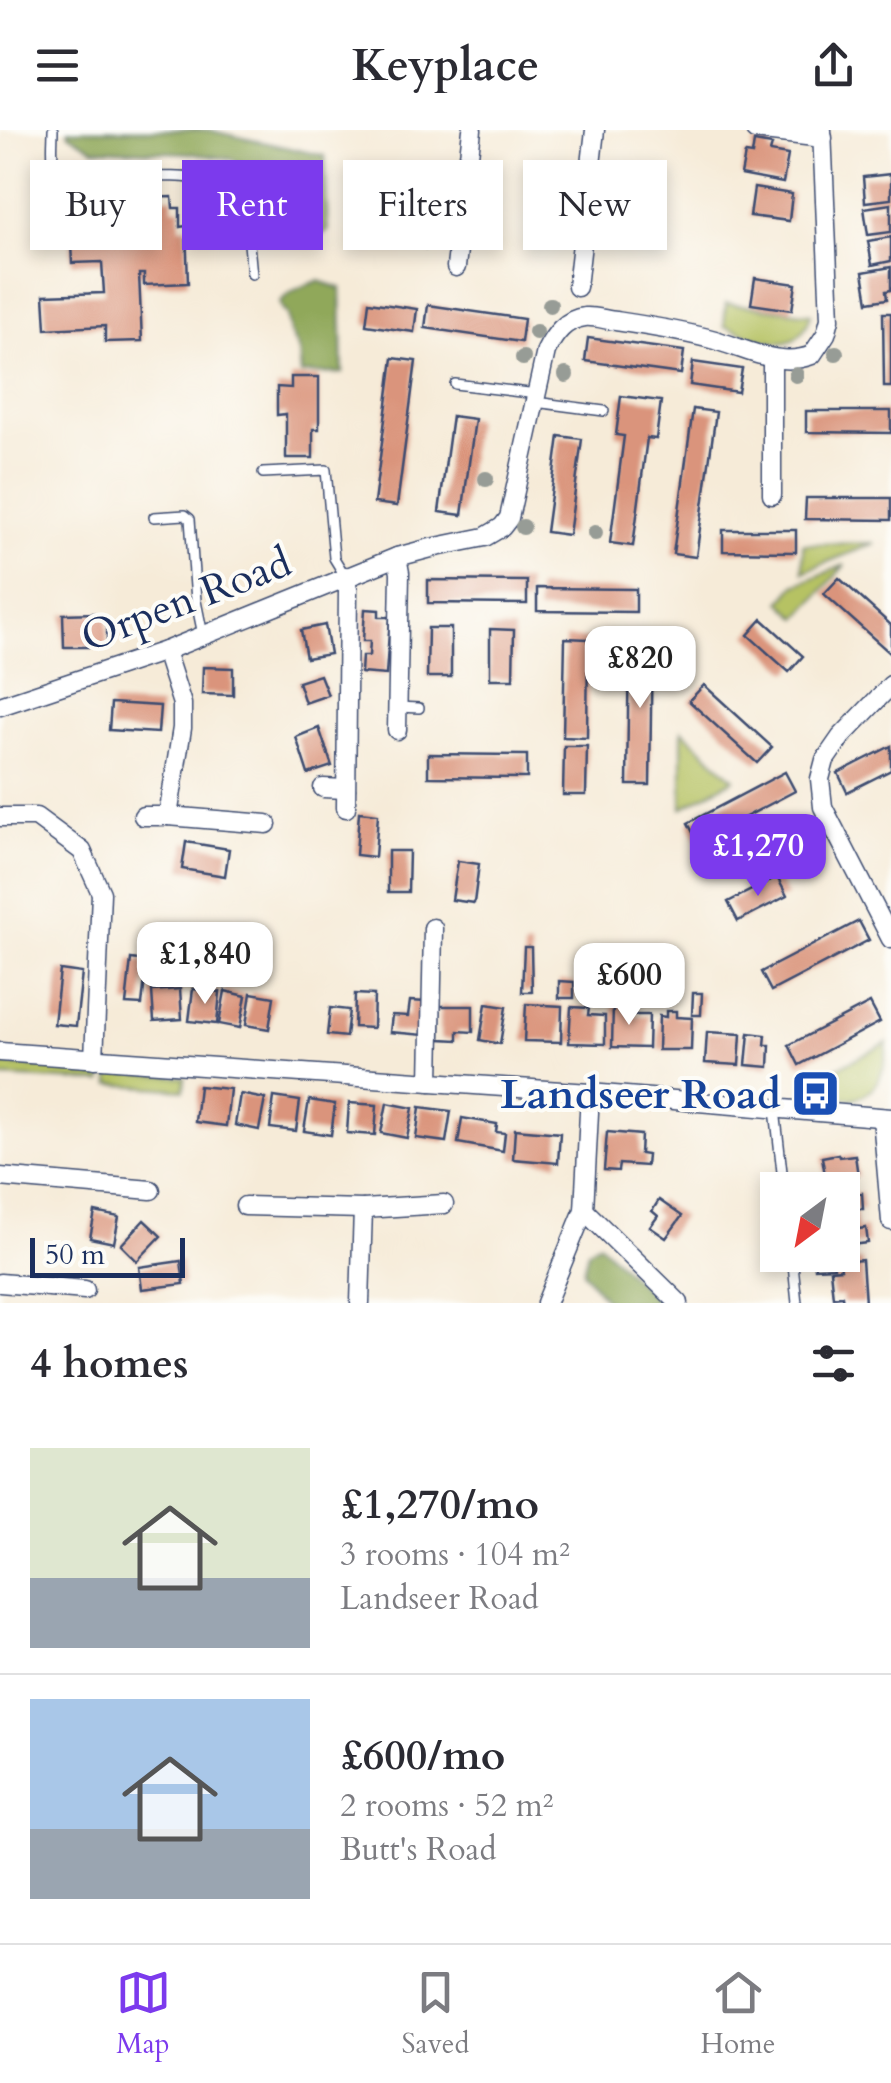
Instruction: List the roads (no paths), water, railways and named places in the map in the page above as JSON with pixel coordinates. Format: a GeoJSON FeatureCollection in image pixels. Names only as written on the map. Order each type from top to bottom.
{"type":"FeatureCollection","features":[{"type":"Feature","properties":{"kind":"street"},"geometry":{"type":"LineString","coordinates":[[469,160],[472,130]]}},
{"type":"Feature","properties":{"kind":"street"},"geometry":{"type":"LineString","coordinates":[[577,287],[595,130]]}},
{"type":"Feature","properties":{"kind":"street"},"geometry":{"type":"LineString","coordinates":[[755,130],[822,134]]}},
{"type":"Feature","properties":{"kind":"street","name":"Orpen Road"},"geometry":{"type":"LineString","coordinates":[[0,706],[165,651],[397,557],[485,537],[502,527],[509,518],[546,351],[554,334],[568,323],[586,317],[712,339],[772,358],[801,359],[812,355],[830,320],[822,134]]}},
{"type":"Feature","properties":{"kind":"street"},"geometry":{"type":"LineString","coordinates":[[456,267],[458,250]]}},
{"type":"Feature","properties":{"kind":"street"},"geometry":{"type":"LineString","coordinates":[[772,358],[772,495]]}},
{"type":"Feature","properties":{"kind":"street"},"geometry":{"type":"LineString","coordinates":[[397,557],[398,730]]}},
{"type":"Feature","properties":{"kind":"street"},"geometry":{"type":"LineString","coordinates":[[324,788],[346,799],[345,576]]}},
{"type":"Feature","properties":{"kind":"street"},"geometry":{"type":"LineString","coordinates":[[165,651],[182,704],[168,816]]}},
{"type":"Feature","properties":{"kind":"street"},"geometry":{"type":"LineString","coordinates":[[891,685],[841,736],[825,760],[820,779],[823,806],[891,938]]}},
{"type":"Feature","properties":{"kind":"street"},"geometry":{"type":"LineString","coordinates":[[143,816],[266,824]]}},
{"type":"Feature","properties":{"kind":"street"},"geometry":{"type":"LineString","coordinates":[[0,817],[36,818],[82,851],[100,893],[94,1059]]}},
{"type":"Feature","properties":{"kind":"street"},"geometry":{"type":"LineString","coordinates":[[430,1082],[433,928]]}},
{"type":"Feature","properties":{"kind":"street"},"geometry":{"type":"LineString","coordinates":[[0,1052],[886,1118],[891,1221]]}},
{"type":"Feature","properties":{"kind":"street"},"geometry":{"type":"LineString","coordinates":[[546,1303],[584,1210],[590,1093]]}},
{"type":"Feature","properties":{"kind":"street"},"geometry":{"type":"LineString","coordinates":[[0,1177],[151,1190]]}},
{"type":"Feature","properties":{"kind":"street"},"geometry":{"type":"LineString","coordinates":[[244,1206],[363,1209],[444,1204]]}},
{"type":"Feature","properties":{"kind":"street"},"geometry":{"type":"LineString","coordinates":[[360,1303],[363,1209]]}},
{"type":"Feature","properties":{"kind":"street"},"geometry":{"type":"LineString","coordinates":[[584,1210],[678,1303]]}},
{"type":"Feature","properties":{"kind":"street"},"geometry":{"type":"LineString","coordinates":[[0,1283],[84,1290]]}},
{"type":"Feature","properties":{"kind":"lane"},"geometry":{"type":"LineString","coordinates":[[52,130],[55,173],[60,179],[186,176],[231,190],[240,204],[246,227],[252,274]]}},
{"type":"Feature","properties":{"kind":"lane"},"geometry":{"type":"LineString","coordinates":[[455,384],[604,411]]}},
{"type":"Feature","properties":{"kind":"lane"},"geometry":{"type":"LineString","coordinates":[[263,473],[326,470],[334,558],[345,576]]}},
{"type":"Feature","properties":{"kind":"lane"},"geometry":{"type":"LineString","coordinates":[[154,517],[189,518],[196,602],[203,635]]}},
{"type":"Feature","properties":{"kind":"lane"},"geometry":{"type":"LineString","coordinates":[[398,707],[418,708]]}},
{"type":"Feature","properties":{"kind":"lane"},"geometry":{"type":"LineString","coordinates":[[774,1110],[782,1172]]}},
{"type":"Feature","properties":{"kind":"lane"},"geometry":{"type":"LineString","coordinates":[[794,1272],[797,1303]]}},
{"type":"Feature","properties":{"kind":"place","name":"Landseer Road"},"geometry":{"type":"Point","coordinates":[816,1094]}}]}
